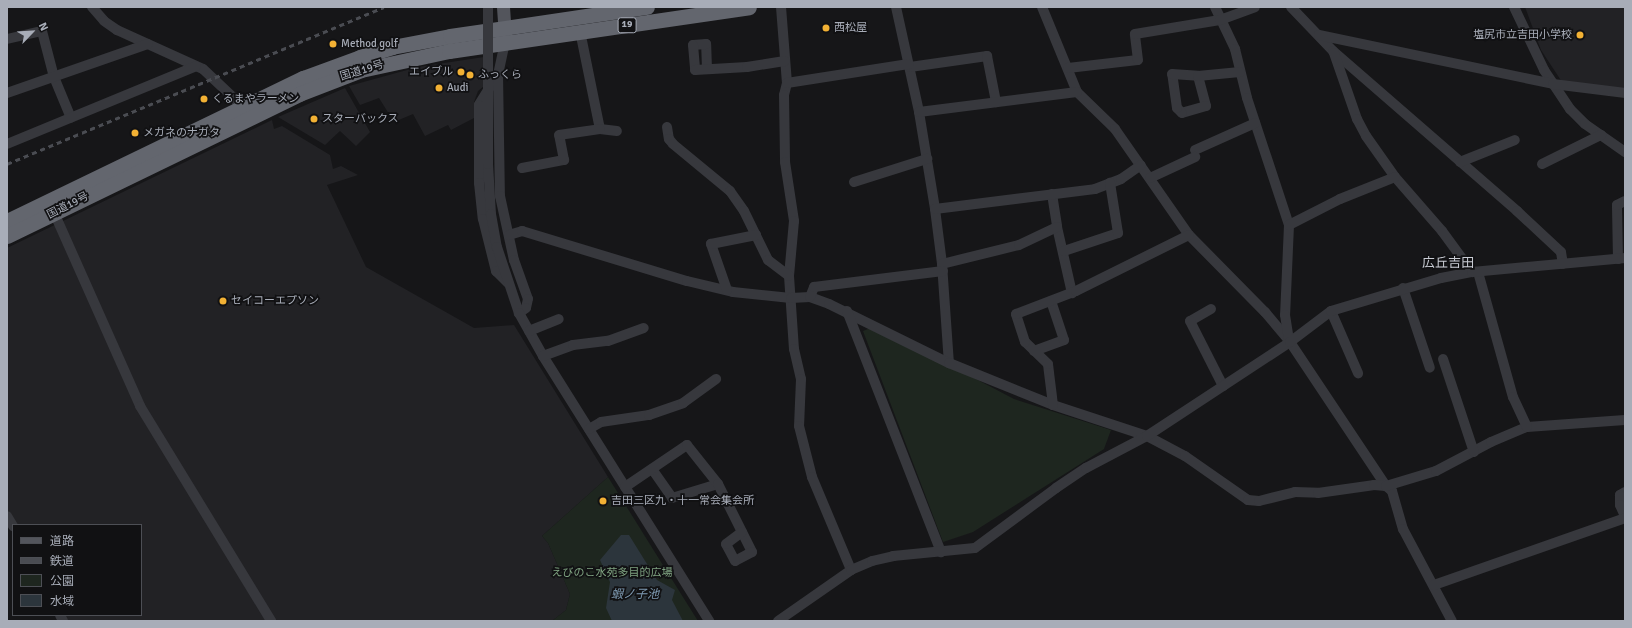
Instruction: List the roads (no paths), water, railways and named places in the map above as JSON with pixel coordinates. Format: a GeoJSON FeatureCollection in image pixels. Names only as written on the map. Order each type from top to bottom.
{"type":"FeatureCollection","features":[{"type":"Feature","properties":{"kind":"highway","name":"国道19号"},"geometry":{"type":"LineString","coordinates":[[7,221],[52,207],[299,94],[342,76],[505,35],[647,7]]}},
{"type":"Feature","properties":{"kind":"highway","name":"国道19号"},"geometry":{"type":"LineString","coordinates":[[7,236],[52,207],[239,108],[303,78],[392,47],[505,35],[580,31],[749,7]]}},
{"type":"Feature","properties":{"kind":"main road"},"geometry":{"type":"LineString","coordinates":[[503,7],[505,35]]}},
{"type":"Feature","properties":{"kind":"street"},"geometry":{"type":"LineString","coordinates":[[92,7],[104,21],[117,30],[196,66],[214,78],[236,100],[239,108]]}},
{"type":"Feature","properties":{"kind":"street"},"geometry":{"type":"LineString","coordinates":[[488,7],[488,164],[493,220],[509,285],[519,313],[543,356],[588,429],[626,487],[709,621]]}},
{"type":"Feature","properties":{"kind":"street"},"geometry":{"type":"LineString","coordinates":[[781,7],[788,83],[784,95],[785,162],[794,221],[790,276],[791,298],[794,349],[801,379],[798,426],[812,477],[851,570]]}},
{"type":"Feature","properties":{"kind":"street"},"geometry":{"type":"LineString","coordinates":[[896,7],[919,112],[935,209],[942,268],[949,363]]}},
{"type":"Feature","properties":{"kind":"street"},"geometry":{"type":"LineString","coordinates":[[1042,7],[1077,92],[1115,129],[1189,235],[1265,312],[1290,342],[1386,486],[1392,491],[1403,529],[1452,621]]}},
{"type":"Feature","properties":{"kind":"street"},"geometry":{"type":"LineString","coordinates":[[1215,7],[1235,49],[1255,123],[1289,225],[1285,315],[1290,342]]}},
{"type":"Feature","properties":{"kind":"street"},"geometry":{"type":"LineString","coordinates":[[1068,68],[1138,60],[1135,34],[1220,20],[1255,7]]}},
{"type":"Feature","properties":{"kind":"street"},"geometry":{"type":"LineString","coordinates":[[1291,7],[1333,51],[1561,252],[1562,264]]}},
{"type":"Feature","properties":{"kind":"street"},"geometry":{"type":"LineString","coordinates":[[1514,7],[1527,38],[1553,84],[1570,109],[1601,135],[1625,152]]}},
{"type":"Feature","properties":{"kind":"street"},"geometry":{"type":"LineString","coordinates":[[7,40],[42,31],[54,77],[70,118]]}},
{"type":"Feature","properties":{"kind":"street"},"geometry":{"type":"LineString","coordinates":[[580,31],[600,129]]}},
{"type":"Feature","properties":{"kind":"street"},"geometry":{"type":"LineString","coordinates":[[505,35],[498,74],[500,196],[514,260],[528,299],[526,308],[519,313]]}},
{"type":"Feature","properties":{"kind":"street"},"geometry":{"type":"LineString","coordinates":[[1319,35],[1553,84],[1625,93]]}},
{"type":"Feature","properties":{"kind":"street"},"geometry":{"type":"LineString","coordinates":[[7,93],[148,44]]}},
{"type":"Feature","properties":{"kind":"street"},"geometry":{"type":"LineString","coordinates":[[1333,51],[1357,119],[1395,177],[1475,272],[1513,397],[1527,427]]}},
{"type":"Feature","properties":{"kind":"street"},"geometry":{"type":"LineString","coordinates":[[788,83],[987,56],[996,102]]}},
{"type":"Feature","properties":{"kind":"street"},"geometry":{"type":"LineString","coordinates":[[707,69],[785,61]]}},
{"type":"Feature","properties":{"kind":"street"},"geometry":{"type":"LineString","coordinates":[[7,144],[196,66]]}},
{"type":"Feature","properties":{"kind":"street"},"geometry":{"type":"LineString","coordinates":[[1198,76],[1240,72]]}},
{"type":"Feature","properties":{"kind":"street"},"geometry":{"type":"LineString","coordinates":[[498,74],[479,105],[479,183],[483,219],[496,271],[509,285]]}},
{"type":"Feature","properties":{"kind":"street"},"geometry":{"type":"LineString","coordinates":[[919,112],[1077,92]]}},
{"type":"Feature","properties":{"kind":"street"},"geometry":{"type":"LineString","coordinates":[[1150,178],[1255,123]]}},
{"type":"Feature","properties":{"kind":"street"},"geometry":{"type":"LineString","coordinates":[[668,127],[669,139],[673,144],[730,191],[756,235],[768,260],[790,276]]}},
{"type":"Feature","properties":{"kind":"street"},"geometry":{"type":"LineString","coordinates":[[522,168],[564,160],[559,135],[600,129],[617,131]]}},
{"type":"Feature","properties":{"kind":"street"},"geometry":{"type":"LineString","coordinates":[[1542,164],[1601,135]]}},
{"type":"Feature","properties":{"kind":"street"},"geometry":{"type":"LineString","coordinates":[[1460,162],[1515,140]]}},
{"type":"Feature","properties":{"kind":"street"},"geometry":{"type":"LineString","coordinates":[[854,182],[927,159]]}},
{"type":"Feature","properties":{"kind":"street"},"geometry":{"type":"LineString","coordinates":[[935,209],[1094,189],[1110,183],[1141,165]]}},
{"type":"Feature","properties":{"kind":"street"},"geometry":{"type":"LineString","coordinates":[[1289,225],[1340,199],[1395,177]]}},
{"type":"Feature","properties":{"kind":"street"},"geometry":{"type":"LineString","coordinates":[[1064,251],[1118,233],[1110,183]]}},
{"type":"Feature","properties":{"kind":"street"},"geometry":{"type":"LineString","coordinates":[[1052,194],[1057,227],[1064,251],[1072,293]]}},
{"type":"Feature","properties":{"kind":"street"},"geometry":{"type":"LineString","coordinates":[[778,621],[851,570],[893,556],[975,548],[1086,468],[1147,436],[1290,342],[1331,311],[1403,288],[1475,272],[1622,259],[1617,205],[1625,201]]}},
{"type":"Feature","properties":{"kind":"street"},"geometry":{"type":"LineString","coordinates":[[52,207],[140,406],[270,621]]}},
{"type":"Feature","properties":{"kind":"street"},"geometry":{"type":"LineString","coordinates":[[810,297],[814,287],[942,268],[1019,245],[1057,227]]}},
{"type":"Feature","properties":{"kind":"street"},"geometry":{"type":"LineString","coordinates":[[509,235],[522,231],[687,281],[727,290],[791,298],[810,297],[847,311],[949,363],[1053,405],[1147,436],[1185,456],[1248,500],[1259,501],[1296,492],[1318,493],[1374,485],[1386,486],[1436,471],[1527,427],[1625,420]]}},
{"type":"Feature","properties":{"kind":"street"},"geometry":{"type":"LineString","coordinates":[[727,290],[711,244],[756,235]]}},
{"type":"Feature","properties":{"kind":"street"},"geometry":{"type":"LineString","coordinates":[[1053,405],[1048,364],[1026,342],[1016,314],[1072,293],[1189,235]]}},
{"type":"Feature","properties":{"kind":"street"},"geometry":{"type":"LineString","coordinates":[[1403,288],[1430,368]]}},
{"type":"Feature","properties":{"kind":"street"},"geometry":{"type":"LineString","coordinates":[[1034,351],[1064,340],[1051,301]]}},
{"type":"Feature","properties":{"kind":"street"},"geometry":{"type":"LineString","coordinates":[[1211,309],[1190,321],[1223,386]]}},
{"type":"Feature","properties":{"kind":"street"},"geometry":{"type":"LineString","coordinates":[[847,311],[941,552]]}},
{"type":"Feature","properties":{"kind":"street"},"geometry":{"type":"LineString","coordinates":[[1331,311],[1358,373]]}},
{"type":"Feature","properties":{"kind":"street"},"geometry":{"type":"LineString","coordinates":[[529,331],[559,319]]}},
{"type":"Feature","properties":{"kind":"street"},"geometry":{"type":"LineString","coordinates":[[543,356],[573,345],[608,341],[644,328]]}},
{"type":"Feature","properties":{"kind":"street"},"geometry":{"type":"LineString","coordinates":[[1443,359],[1474,452]]}},
{"type":"Feature","properties":{"kind":"street"},"geometry":{"type":"LineString","coordinates":[[588,429],[602,422],[649,415],[683,403],[716,379]]}},
{"type":"Feature","properties":{"kind":"street"},"geometry":{"type":"LineString","coordinates":[[626,487],[687,445],[718,484],[742,532]]}},
{"type":"Feature","properties":{"kind":"street"},"geometry":{"type":"LineString","coordinates":[[652,468],[672,498],[718,484]]}},
{"type":"Feature","properties":{"kind":"street"},"geometry":{"type":"LineString","coordinates":[[1434,585],[1625,517],[1620,500],[1620,495],[1625,492]]}},
{"type":"Feature","properties":{"kind":"water","name":"蝦ノ子池"},"geometry":{"type":"Polygon","coordinates":[[[621,535],[629,535],[657,580],[675,590],[672,600],[683,621],[612,621],[606,608],[610,582],[600,560],[621,535]]]}},
{"type":"Feature","properties":{"kind":"railway"},"geometry":{"type":"LineString","coordinates":[[7,164],[384,7]]}},
{"type":"Feature","properties":{"kind":"place","name":"西松屋"},"geometry":{"type":"Point","coordinates":[826,28]}},
{"type":"Feature","properties":{"kind":"place","name":"塩尻市立吉田小学校"},"geometry":{"type":"Point","coordinates":[1580,35]}},
{"type":"Feature","properties":{"kind":"place","name":"Method golf"},"geometry":{"type":"Point","coordinates":[333,44]}},
{"type":"Feature","properties":{"kind":"place","name":"エイブル"},"geometry":{"type":"Point","coordinates":[461,72]}},
{"type":"Feature","properties":{"kind":"place","name":"ふっくら"},"geometry":{"type":"Point","coordinates":[470,75]}},
{"type":"Feature","properties":{"kind":"place","name":"Audi"},"geometry":{"type":"Point","coordinates":[439,88]}},
{"type":"Feature","properties":{"kind":"place","name":"くるまやラーメン"},"geometry":{"type":"Point","coordinates":[204,99]}},
{"type":"Feature","properties":{"kind":"place","name":"スターバックス"},"geometry":{"type":"Point","coordinates":[314,119]}},
{"type":"Feature","properties":{"kind":"place","name":"メガネのナガタ"},"geometry":{"type":"Point","coordinates":[135,133]}},
{"type":"Feature","properties":{"kind":"place","name":"セイコーエプソン"},"geometry":{"type":"Point","coordinates":[223,301]}},
{"type":"Feature","properties":{"kind":"place","name":"吉田三区九・十一常会集会所"},"geometry":{"type":"Point","coordinates":[603,501]}},
{"type":"Feature","properties":{"kind":"district","name":"広丘吉田"},"geometry":{"type":"Point","coordinates":[1448,263]}},
{"type":"Feature","properties":{"kind":"park label","name":"えびのこ水苑多目的広場"},"geometry":{"type":"Point","coordinates":[612,573]}}]}
